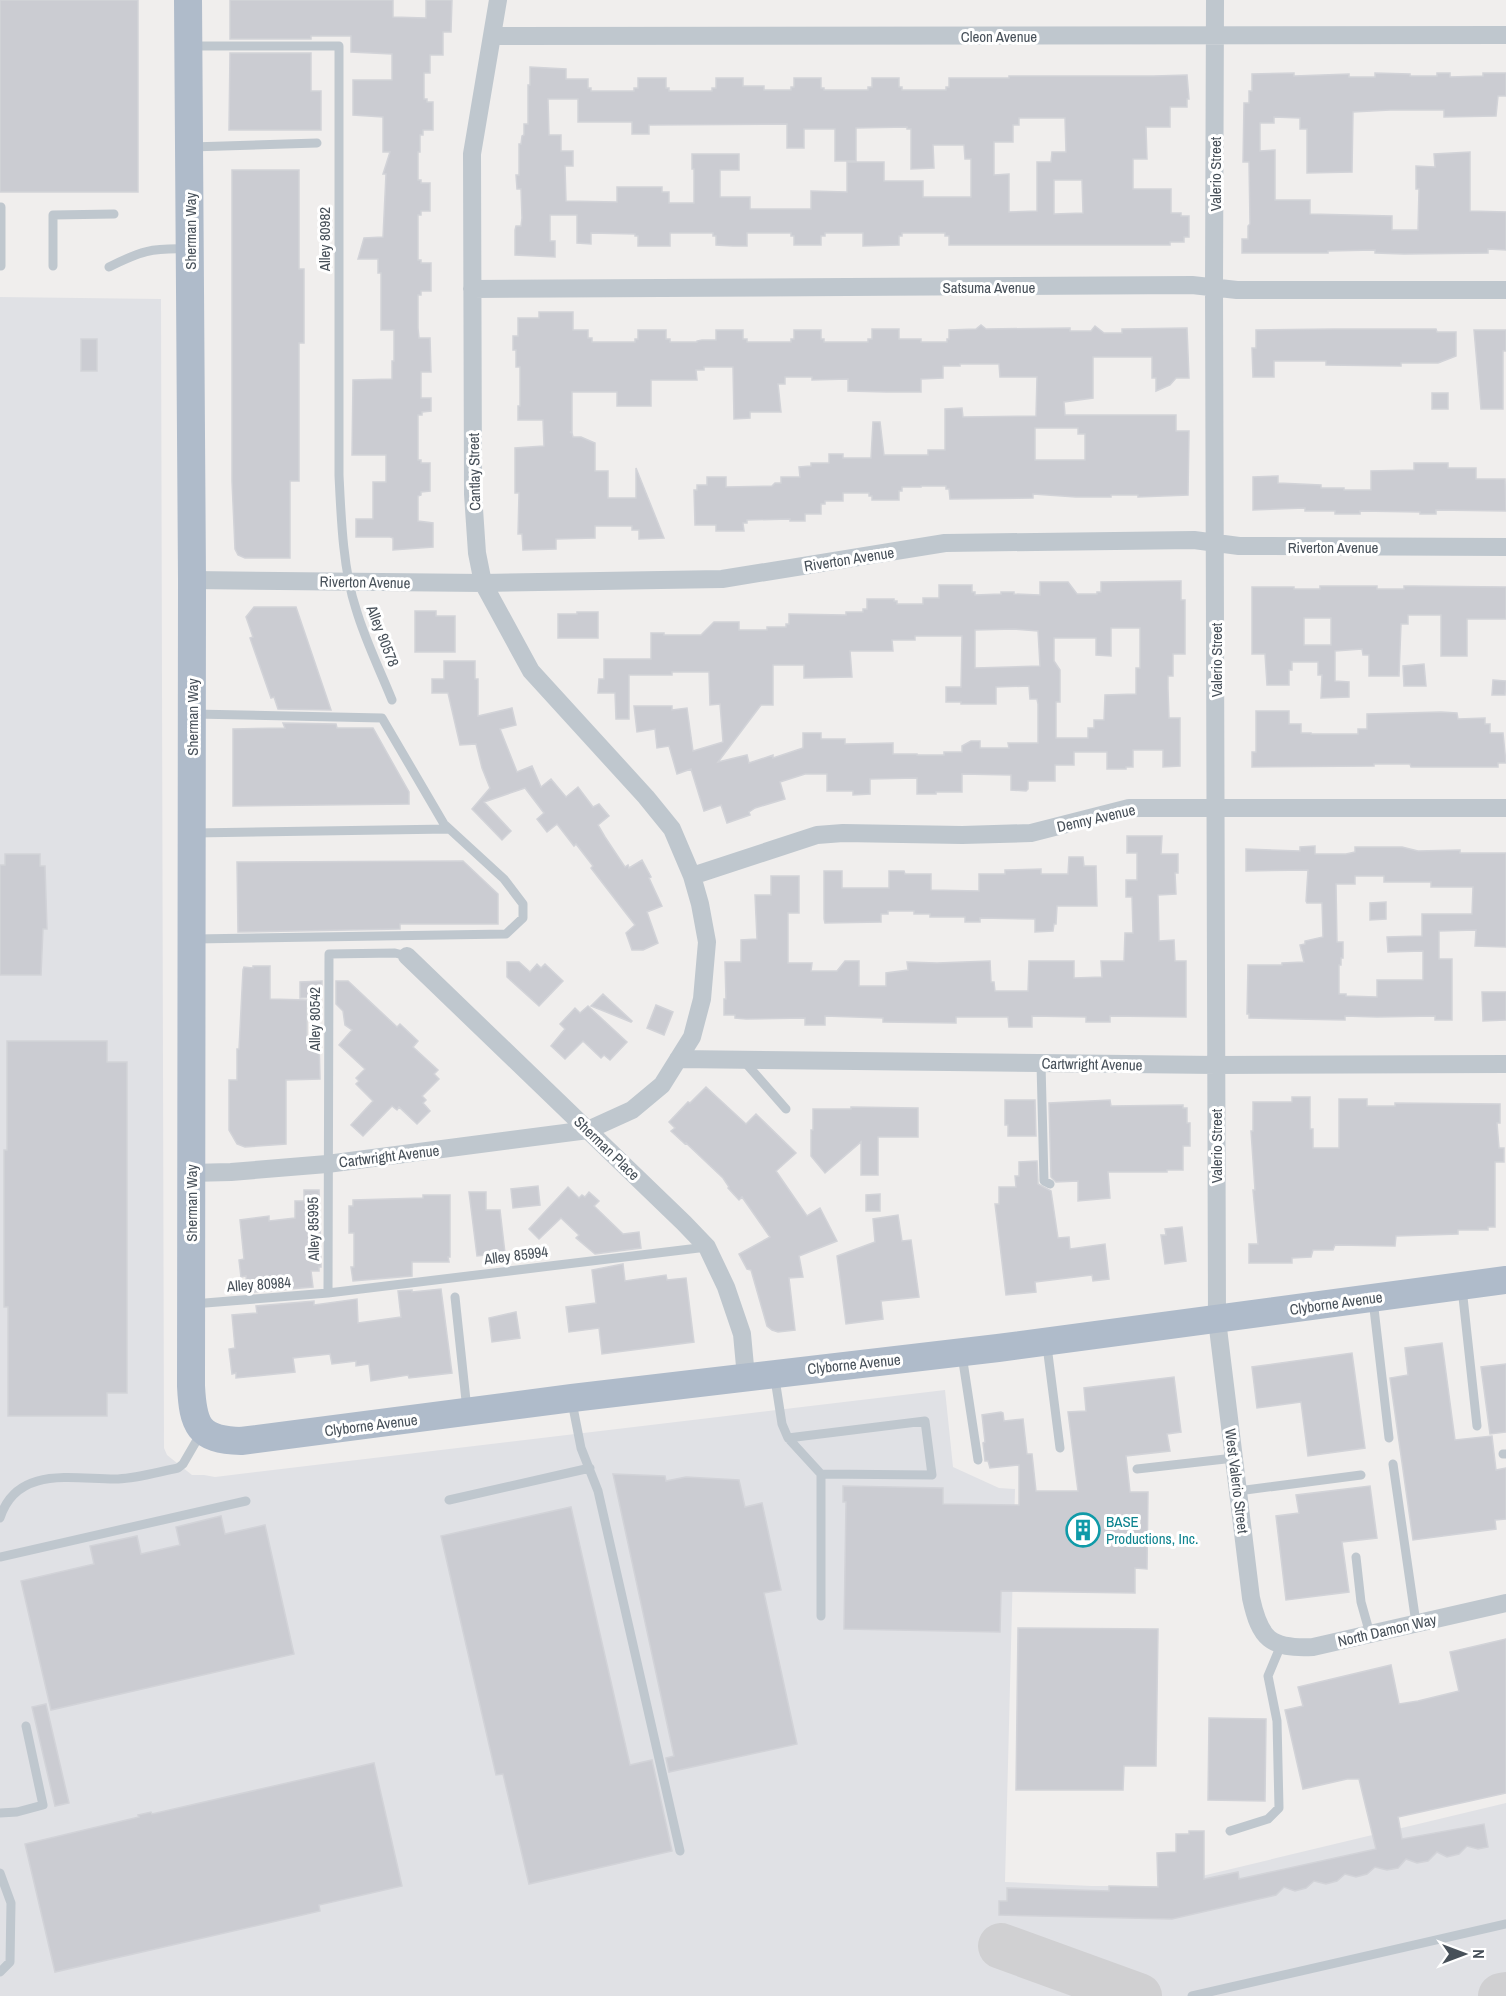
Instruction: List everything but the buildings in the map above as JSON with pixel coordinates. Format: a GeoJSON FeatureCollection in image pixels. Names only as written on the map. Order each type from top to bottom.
{"type":"FeatureCollection","features":[{"type":"Feature","properties":{"kind":"main road","name":"Sherman Way"},"geometry":{"type":"LineString","coordinates":[[188,0],[192,580],[190,1173],[192,1407],[195,1421],[202,1431]]}},
{"type":"Feature","properties":{"kind":"main road","name":"Clyborne Avenue"},"geometry":{"type":"LineString","coordinates":[[202,1431],[226,1441],[241,1442],[572,1398],[1217,1320],[1506,1280]]}},
{"type":"Feature","properties":{"kind":"street","name":"Cantlay Street"},"geometry":{"type":"LineString","coordinates":[[498,0],[472,154],[473,494],[477,553],[483,583],[531,671],[646,797],[672,829],[692,876],[704,922],[707,942],[706,968],[702,999],[692,1037],[678,1059]]}},
{"type":"Feature","properties":{"kind":"street","name":"Valerio Street"},"geometry":{"type":"LineString","coordinates":[[1215,0],[1217,1320]]}},
{"type":"Feature","properties":{"kind":"street","name":"Cleon Avenue"},"geometry":{"type":"LineString","coordinates":[[492,36],[1506,35]]}},
{"type":"Feature","properties":{"kind":"street","name":"Satsuma Avenue"},"geometry":{"type":"LineString","coordinates":[[472,290],[1192,285],[1237,290],[1506,290]]}},
{"type":"Feature","properties":{"kind":"street","name":"Riverton Avenue"},"geometry":{"type":"LineString","coordinates":[[192,580],[483,583],[722,579],[945,543],[1194,540],[1239,546],[1506,548]]}},
{"type":"Feature","properties":{"kind":"street","name":"Denny Avenue"},"geometry":{"type":"LineString","coordinates":[[692,876],[817,835],[1032,833],[1129,808],[1506,808]]}},
{"type":"Feature","properties":{"kind":"street","name":"Sherman Place"},"geometry":{"type":"LineString","coordinates":[[407,956],[707,1247],[726,1287],[742,1334],[746,1377]]}},
{"type":"Feature","properties":{"kind":"street","name":"Cartwright Avenue"},"geometry":{"type":"LineString","coordinates":[[190,1173],[327,1164],[588,1130],[632,1110],[662,1085],[678,1059],[1041,1064],[1506,1064]]}},
{"type":"Feature","properties":{"kind":"street","name":"West Valerio Street"},"geometry":{"type":"LineString","coordinates":[[1217,1320],[1251,1598],[1261,1630],[1274,1642]]}},
{"type":"Feature","properties":{"kind":"street","name":"North Damon Way"},"geometry":{"type":"LineString","coordinates":[[1274,1642],[1293,1648],[1313,1647],[1506,1603]]}},
{"type":"Feature","properties":{"kind":"lane","name":"Alley 80982"},"geometry":{"type":"LineString","coordinates":[[188,46],[339,46],[339,476],[349,582]]}},
{"type":"Feature","properties":{"kind":"lane"},"geometry":{"type":"LineString","coordinates":[[189,147],[317,143]]}},
{"type":"Feature","properties":{"kind":"lane"},"geometry":{"type":"LineString","coordinates":[[1,207],[1,266]]}},
{"type":"Feature","properties":{"kind":"lane"},"geometry":{"type":"LineString","coordinates":[[52,266],[53,215],[114,214]]}},
{"type":"Feature","properties":{"kind":"lane"},"geometry":{"type":"LineString","coordinates":[[109,267],[147,251],[190,249]]}},
{"type":"Feature","properties":{"kind":"lane","name":"Alley 90578"},"geometry":{"type":"LineString","coordinates":[[349,582],[355,609],[392,700]]}},
{"type":"Feature","properties":{"kind":"lane"},"geometry":{"type":"LineString","coordinates":[[191,939],[506,934],[523,918],[524,904],[504,879],[444,824],[382,718],[192,714]]}},
{"type":"Feature","properties":{"kind":"lane"},"geometry":{"type":"LineString","coordinates":[[191,833],[449,829]]}},
{"type":"Feature","properties":{"kind":"lane","name":"Alley 80542"},"geometry":{"type":"LineString","coordinates":[[327,1164],[329,954],[395,953],[407,956]]}},
{"type":"Feature","properties":{"kind":"lane"},"geometry":{"type":"LineString","coordinates":[[743,1060],[786,1109]]}},
{"type":"Feature","properties":{"kind":"lane"},"geometry":{"type":"LineString","coordinates":[[1041,1064],[1044,1181],[1050,1184]]}},
{"type":"Feature","properties":{"kind":"lane","name":"Alley 85995"},"geometry":{"type":"LineString","coordinates":[[327,1164],[328,1293]]}},
{"type":"Feature","properties":{"kind":"lane","name":"Alley 85994"},"geometry":{"type":"LineString","coordinates":[[328,1293],[707,1247]]}},
{"type":"Feature","properties":{"kind":"lane"},"geometry":{"type":"LineString","coordinates":[[1462,1286],[1477,1426]]}},
{"type":"Feature","properties":{"kind":"lane","name":"Alley 80984"},"geometry":{"type":"LineString","coordinates":[[191,1304],[328,1293]]}},
{"type":"Feature","properties":{"kind":"lane"},"geometry":{"type":"LineString","coordinates":[[455,1297],[467,1412]]}},
{"type":"Feature","properties":{"kind":"lane"},"geometry":{"type":"LineString","coordinates":[[1372,1298],[1389,1438]]}},
{"type":"Feature","properties":{"kind":"lane"},"geometry":{"type":"LineString","coordinates":[[1046,1341],[1060,1448]]}},
{"type":"Feature","properties":{"kind":"lane"},"geometry":{"type":"LineString","coordinates":[[962,1352],[978,1460]]}},
{"type":"Feature","properties":{"kind":"lane"},"geometry":{"type":"LineString","coordinates":[[774,1373],[782,1424],[788,1438],[821,1474],[822,1616]]}},
{"type":"Feature","properties":{"kind":"lane"},"geometry":{"type":"LineString","coordinates":[[572,1398],[582,1448],[598,1491],[680,1851]]}},
{"type":"Feature","properties":{"kind":"lane"},"geometry":{"type":"LineString","coordinates":[[788,1438],[925,1421],[932,1475],[821,1474]]}},
{"type":"Feature","properties":{"kind":"lane"},"geometry":{"type":"LineString","coordinates":[[0,1518],[4,1499],[44,1479],[74,1476],[126,1478],[178,1468],[183,1464],[202,1431]]}},
{"type":"Feature","properties":{"kind":"lane"},"geometry":{"type":"LineString","coordinates":[[1137,1469],[1234,1458]]}},
{"type":"Feature","properties":{"kind":"lane"},"geometry":{"type":"LineString","coordinates":[[1394,1464],[1416,1623]]}},
{"type":"Feature","properties":{"kind":"lane"},"geometry":{"type":"LineString","coordinates":[[449,1500],[590,1468]]}},
{"type":"Feature","properties":{"kind":"lane"},"geometry":{"type":"LineString","coordinates":[[1238,1491],[1362,1475]]}},
{"type":"Feature","properties":{"kind":"lane"},"geometry":{"type":"LineString","coordinates":[[0,1557],[246,1501]]}},
{"type":"Feature","properties":{"kind":"lane"},"geometry":{"type":"LineString","coordinates":[[1356,1557],[1361,1602],[1370,1634]]}},
{"type":"Feature","properties":{"kind":"lane"},"geometry":{"type":"LineString","coordinates":[[1230,1831],[1268,1819],[1279,1808],[1277,1721],[1268,1676],[1274,1642]]}},
{"type":"Feature","properties":{"kind":"lane"},"geometry":{"type":"LineString","coordinates":[[0,1813],[17,1812],[44,1805],[26,1726]]}},
{"type":"Feature","properties":{"kind":"lane"},"geometry":{"type":"LineString","coordinates":[[0,1972],[10,1962],[11,1903],[1,1877]]}},
{"type":"Feature","properties":{"kind":"lane"},"geometry":{"type":"LineString","coordinates":[[1192,1996],[1506,1924]]}},
{"type":"Feature","properties":{"kind":"shaded area"},"geometry":{"type":"Polygon","coordinates":[[[0,297],[161,299],[164,1448],[167,1455],[192,1475],[215,1477],[945,1390],[953,1467],[999,1488],[1015,1489],[1005,1882],[1160,1886],[1506,1803],[1506,1996],[0,1996],[0,297]]]}},
{"type":"Feature","properties":{"kind":"taxiway"},"geometry":{"type":"LineString","coordinates":[[1001,1946],[1139,1996]]}},
{"type":"Feature","properties":{"kind":"taxiway"},"geometry":{"type":"LineString","coordinates":[[1501,1996],[1506,1995]]}},
{"type":"Feature","properties":{"kind":"place","name":"BASE Productions, Inc."},"geometry":{"type":"Point","coordinates":[1083,1530]}}]}
